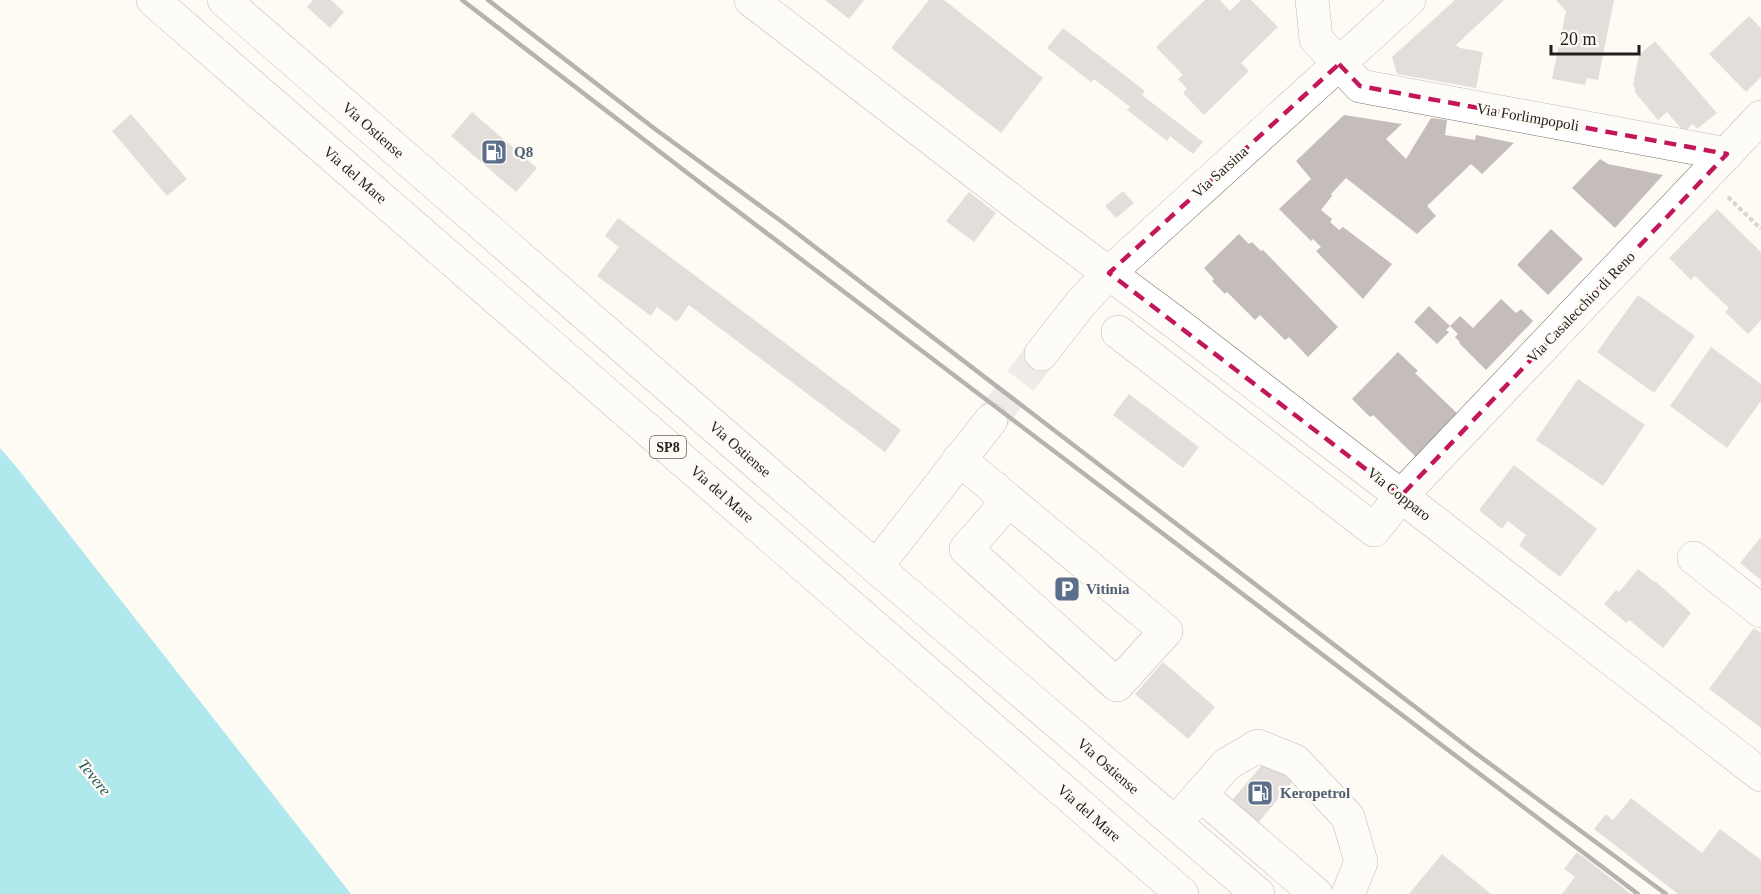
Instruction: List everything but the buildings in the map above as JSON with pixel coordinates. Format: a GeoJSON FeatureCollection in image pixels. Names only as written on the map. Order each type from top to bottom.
{"type":"FeatureCollection","features":[{"type":"Feature","properties":{"kind":"street","name":"Via del Mare"},"geometry":{"type":"LineString","coordinates":[[153,0],[1182,894]]}},
{"type":"Feature","properties":{"kind":"street","name":"Via Ostiense"},"geometry":{"type":"LineString","coordinates":[[224,0],[876,567],[1258,894]]}},
{"type":"Feature","properties":{"kind":"street","name":"Via Copparo"},"geometry":{"type":"LineString","coordinates":[[751,0],[1033,217],[1194,337],[1761,775]]}},
{"type":"Feature","properties":{"kind":"street","name":"Via Forlimpopoli"},"geometry":{"type":"LineString","coordinates":[[1312,0],[1316,39],[1360,87],[1716,165]]}},
{"type":"Feature","properties":{"kind":"street","name":"Via Sarsina"},"geometry":{"type":"LineString","coordinates":[[1041,354],[1109,273],[1409,0]]}},
{"type":"Feature","properties":{"kind":"street","name":"Via Casalecchio di Reno"},"geometry":{"type":"LineString","coordinates":[[1169,372],[1374,530],[1401,496],[1761,117]]}},
{"type":"Feature","properties":{"kind":"street"},"geometry":{"type":"LineString","coordinates":[[1118,332],[1169,372],[1194,337]]}},
{"type":"Feature","properties":{"kind":"street"},"geometry":{"type":"LineString","coordinates":[[876,567],[991,420]]}},
{"type":"Feature","properties":{"kind":"street"},"geometry":{"type":"LineString","coordinates":[[959,459],[995,488],[1166,631],[1117,686],[966,549],[1002,507],[995,488]]}},
{"type":"Feature","properties":{"kind":"street"},"geometry":{"type":"LineString","coordinates":[[1694,558],[1761,611]]}},
{"type":"Feature","properties":{"kind":"street"},"geometry":{"type":"LineString","coordinates":[[1174,823],[1227,764],[1258,746],[1295,761],[1348,818],[1361,862],[1348,894]]}},
{"type":"Feature","properties":{"kind":"street"},"geometry":{"type":"LineString","coordinates":[[1200,794],[1316,894]]}},
{"type":"Feature","properties":{"kind":"path"},"geometry":{"type":"LineString","coordinates":[[1716,165],[1761,229]]}},
{"type":"Feature","properties":{"kind":"highlighted area"},"geometry":{"type":"Polygon","coordinates":[[[1339,64],[1360,86],[1727,154],[1401,496],[1109,273],[1339,64]]]}},
{"type":"Feature","properties":{"kind":"water","name":"Tevere"},"geometry":{"type":"Polygon","coordinates":[[[0,448],[18,469],[351,894],[0,894],[0,448]]]}},
{"type":"Feature","properties":{"kind":"tunnel"},"geometry":{"type":"LineString","coordinates":[[991,420],[1041,354]]}},
{"type":"Feature","properties":{"kind":"railway"},"geometry":{"type":"LineString","coordinates":[[462,0],[1638,894]]}},
{"type":"Feature","properties":{"kind":"railway"},"geometry":{"type":"LineString","coordinates":[[488,0],[655,129],[785,224],[1474,752],[1666,894]]}},
{"type":"Feature","properties":{"kind":"place","name":"Q8"},"geometry":{"type":"Point","coordinates":[494,152]}},
{"type":"Feature","properties":{"kind":"place","name":"Vitinia"},"geometry":{"type":"Point","coordinates":[1067,589]}},
{"type":"Feature","properties":{"kind":"place","name":"Keropetrol"},"geometry":{"type":"Point","coordinates":[1260,793]}}]}
